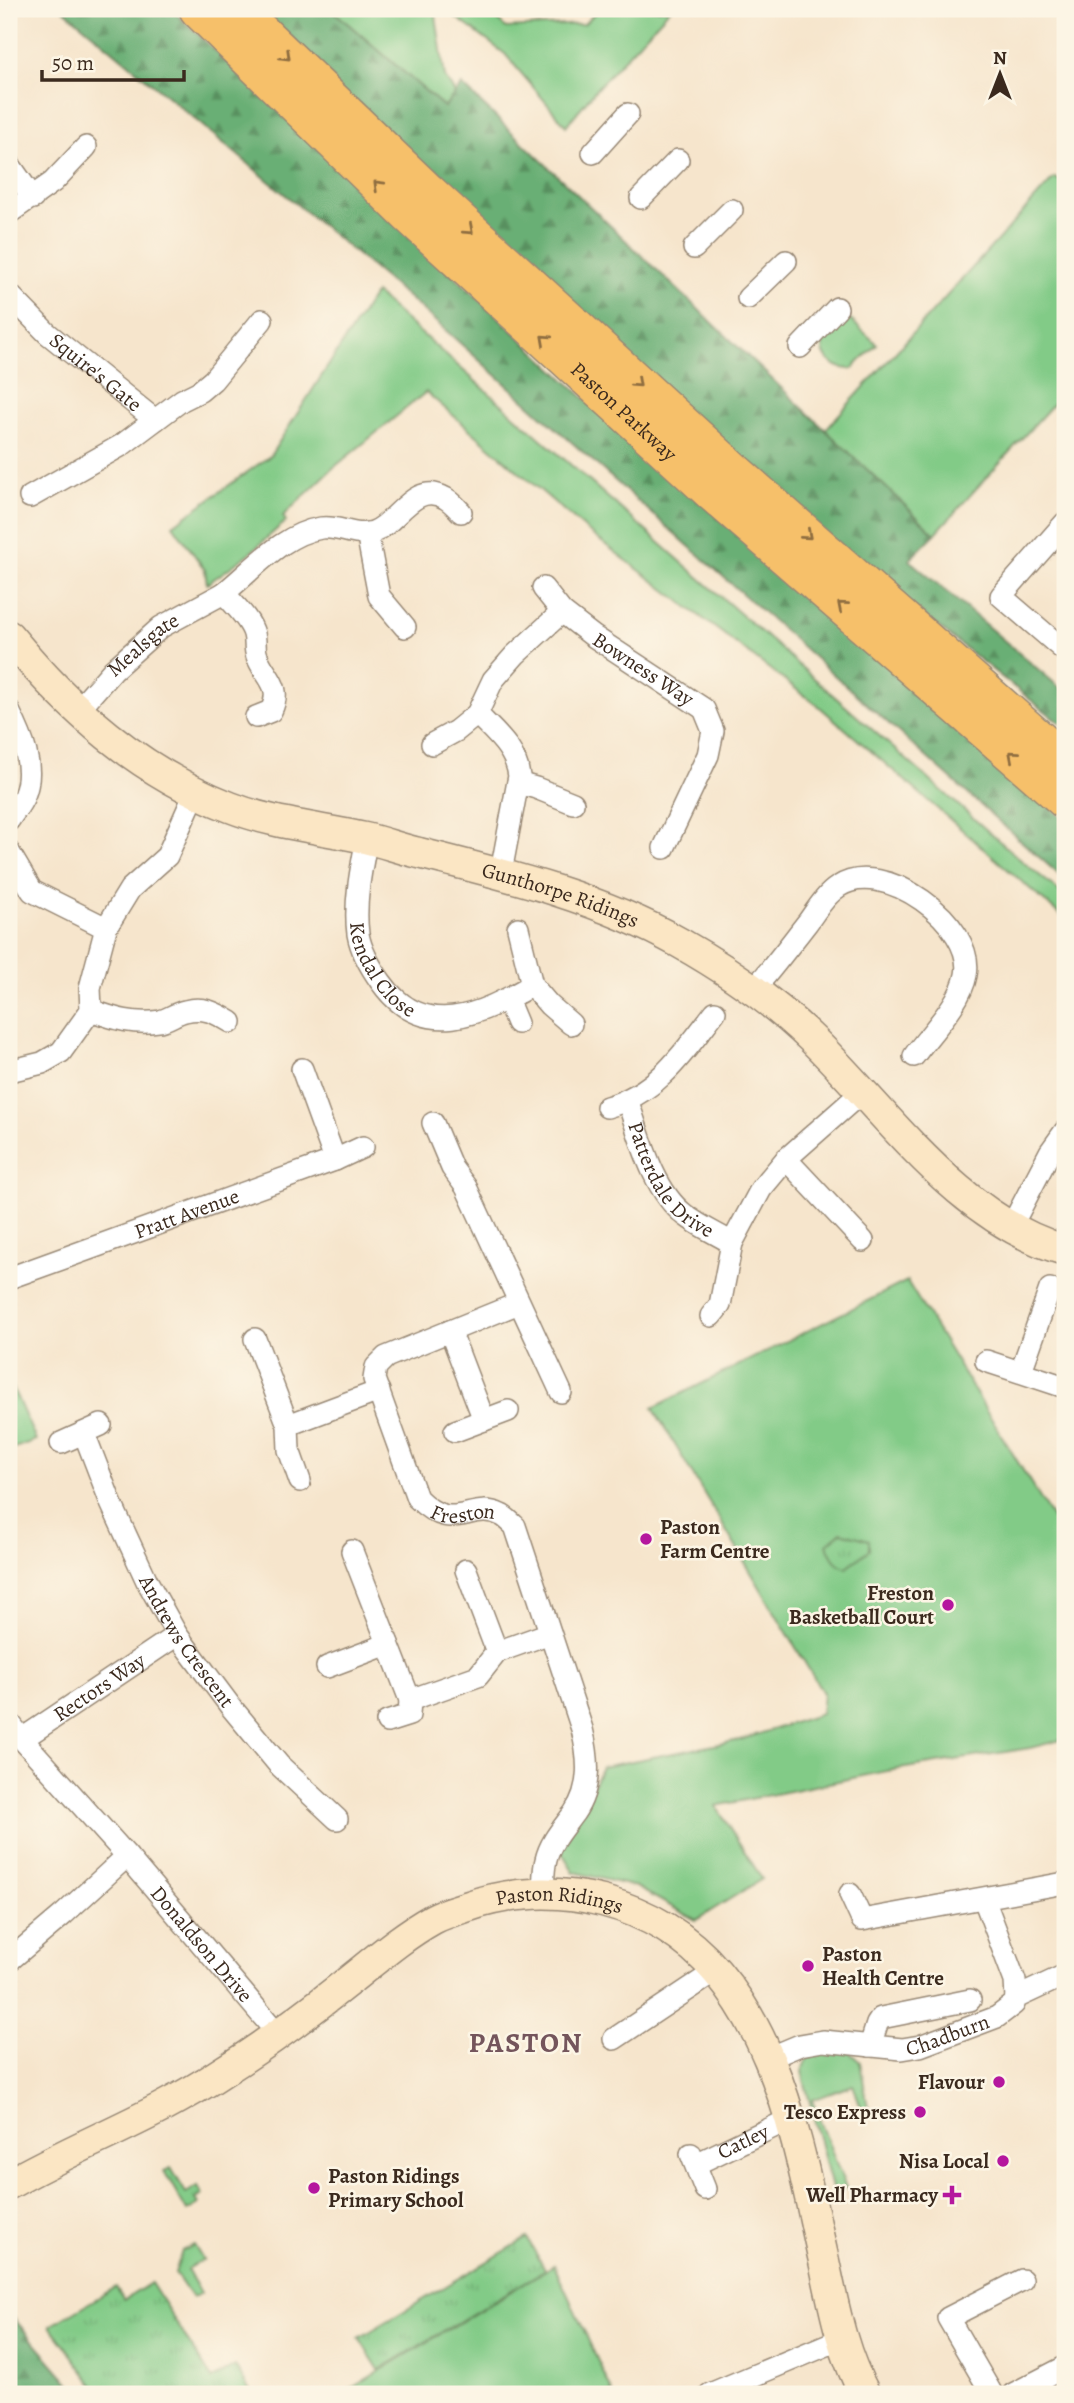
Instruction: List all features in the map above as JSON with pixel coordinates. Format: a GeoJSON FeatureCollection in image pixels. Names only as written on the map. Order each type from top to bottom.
{"type":"FeatureCollection","features":[{"type":"Feature","properties":{"kind":"highway","name":"Paston Parkway"},"geometry":{"type":"LineString","coordinates":[[198,9],[408,214],[714,494],[1065,800]]}},
{"type":"Feature","properties":{"kind":"highway","name":"Paston Parkway"},"geometry":{"type":"LineString","coordinates":[[237,9],[437,200],[724,462],[1065,762]]}},
{"type":"Feature","properties":{"kind":"street"},"geometry":{"type":"LineString","coordinates":[[593,153],[628,114]]}},
{"type":"Feature","properties":{"kind":"street"},"geometry":{"type":"LineString","coordinates":[[9,213],[53,182],[86,147]]}},
{"type":"Feature","properties":{"kind":"street"},"geometry":{"type":"LineString","coordinates":[[641,198],[678,160]]}},
{"type":"Feature","properties":{"kind":"street"},"geometry":{"type":"LineString","coordinates":[[9,164],[33,198]]}},
{"type":"Feature","properties":{"kind":"street"},"geometry":{"type":"LineString","coordinates":[[694,248],[732,210]]}},
{"type":"Feature","properties":{"kind":"street"},"geometry":{"type":"LineString","coordinates":[[748,298],[786,261]]}},
{"type":"Feature","properties":{"kind":"street","name":"Squire's Gate"},"geometry":{"type":"LineString","coordinates":[[9,293],[47,332],[155,420]]}},
{"type":"Feature","properties":{"kind":"street"},"geometry":{"type":"LineString","coordinates":[[800,347],[837,308]]}},
{"type":"Feature","properties":{"kind":"street","name":"Squire's Gate"},"geometry":{"type":"LineString","coordinates":[[30,497],[122,445],[213,380],[262,320]]}},
{"type":"Feature","properties":{"kind":"street"},"geometry":{"type":"LineString","coordinates":[[405,627],[379,596],[368,533],[383,527],[414,498],[423,495],[445,497],[461,512]]}},
{"type":"Feature","properties":{"kind":"street"},"geometry":{"type":"LineString","coordinates":[[1065,523],[1001,596],[1065,651]]}},
{"type":"Feature","properties":{"kind":"street","name":"Mealsgate"},"geometry":{"type":"LineString","coordinates":[[77,711],[113,670],[153,634],[169,622],[224,593],[295,536],[330,527],[358,534],[368,533]]}},
{"type":"Feature","properties":{"kind":"street","name":"Bowness Way"},"geometry":{"type":"LineString","coordinates":[[542,588],[562,612],[593,636],[704,709],[713,731],[708,755],[664,848]]}},
{"type":"Feature","properties":{"kind":"street"},"geometry":{"type":"LineString","coordinates":[[224,593],[251,626],[255,635],[257,658],[273,682],[276,701],[271,711],[256,717]]}},
{"type":"Feature","properties":{"kind":"street"},"geometry":{"type":"LineString","coordinates":[[432,744],[456,731],[477,714],[494,680],[515,654],[562,612]]}},
{"type":"Feature","properties":{"kind":"street","name":"Gunthorpe Ridings"},"geometry":{"type":"LineString","coordinates":[[9,636],[77,711],[139,761],[196,791],[250,813],[287,823],[367,838],[500,872],[620,914],[680,942],[753,990],[809,1036],[926,1159],[961,1191],[1011,1227],[1065,1250]]}},
{"type":"Feature","properties":{"kind":"street"},"geometry":{"type":"LineString","coordinates":[[9,711],[25,744],[29,773],[24,796],[9,820]]}},
{"type":"Feature","properties":{"kind":"street"},"geometry":{"type":"LineString","coordinates":[[477,714],[511,750],[517,761],[518,783],[500,872]]}},
{"type":"Feature","properties":{"kind":"street"},"geometry":{"type":"LineString","coordinates":[[518,783],[573,803]]}},
{"type":"Feature","properties":{"kind":"street"},"geometry":{"type":"LineString","coordinates":[[9,1071],[42,1063],[61,1052],[91,1010],[89,988],[106,928],[130,888],[167,856],[196,791]]}},
{"type":"Feature","properties":{"kind":"street","name":"Kendal Close"},"geometry":{"type":"LineString","coordinates":[[367,838],[356,910],[358,937],[370,966],[392,998],[417,1014],[444,1018],[471,1015],[532,985]]}},
{"type":"Feature","properties":{"kind":"street"},"geometry":{"type":"LineString","coordinates":[[9,852],[32,891],[106,928]]}},
{"type":"Feature","properties":{"kind":"street"},"geometry":{"type":"LineString","coordinates":[[753,990],[823,901],[839,886],[865,877],[912,892],[950,925],[965,950],[967,973],[961,991],[914,1056]]}},
{"type":"Feature","properties":{"kind":"street"},"geometry":{"type":"LineString","coordinates":[[518,928],[532,985],[548,1005],[571,1024]]}},
{"type":"Feature","properties":{"kind":"street"},"geometry":{"type":"LineString","coordinates":[[508,999],[517,1023]]}},
{"type":"Feature","properties":{"kind":"street"},"geometry":{"type":"LineString","coordinates":[[91,1010],[112,1018],[140,1023],[163,1021],[186,1011],[210,1010],[231,1022]]}},
{"type":"Feature","properties":{"kind":"street","name":"Patterdale Drive"},"geometry":{"type":"LineString","coordinates":[[715,1012],[666,1074],[617,1105],[664,1191],[683,1214],[732,1243]]}},
{"type":"Feature","properties":{"kind":"street"},"geometry":{"type":"LineString","coordinates":[[302,1069],[335,1160]]}},
{"type":"Feature","properties":{"kind":"street","name":"Patterdale Drive"},"geometry":{"type":"LineString","coordinates":[[710,1317],[720,1305],[732,1243],[761,1189],[786,1159],[863,1091]]}},
{"type":"Feature","properties":{"kind":"street"},"geometry":{"type":"LineString","coordinates":[[433,1123],[452,1168],[466,1188],[561,1392]]}},
{"type":"Feature","properties":{"kind":"street"},"geometry":{"type":"LineString","coordinates":[[1011,1227],[1050,1152],[1065,1131]]}},
{"type":"Feature","properties":{"kind":"street","name":"Pratt Avenue"},"geometry":{"type":"LineString","coordinates":[[9,1278],[335,1160],[363,1147]]}},
{"type":"Feature","properties":{"kind":"street"},"geometry":{"type":"LineString","coordinates":[[786,1159],[863,1241]]}},
{"type":"Feature","properties":{"kind":"street"},"geometry":{"type":"LineString","coordinates":[[1021,1371],[1050,1289]]}},
{"type":"Feature","properties":{"kind":"street","name":"Freston"},"geometry":{"type":"LineString","coordinates":[[519,1303],[450,1331],[401,1340],[376,1367],[374,1379],[417,1498],[430,1512],[449,1517],[484,1512],[501,1515],[514,1526],[550,1633],[589,1758],[584,1793],[576,1811],[558,1833],[546,1860],[543,1893]]}},
{"type":"Feature","properties":{"kind":"street"},"geometry":{"type":"LineString","coordinates":[[450,1331],[484,1420]]}},
{"type":"Feature","properties":{"kind":"street"},"geometry":{"type":"LineString","coordinates":[[255,1339],[288,1425],[289,1451],[300,1481]]}},
{"type":"Feature","properties":{"kind":"street"},"geometry":{"type":"LineString","coordinates":[[986,1361],[1065,1387]]}},
{"type":"Feature","properties":{"kind":"street"},"geometry":{"type":"LineString","coordinates":[[288,1425],[379,1391]]}},
{"type":"Feature","properties":{"kind":"street"},"geometry":{"type":"LineString","coordinates":[[455,1431],[508,1411]]}},
{"type":"Feature","properties":{"kind":"street","name":"Andrews Crescent"},"geometry":{"type":"LineString","coordinates":[[61,1443],[93,1429],[111,1503],[146,1581],[177,1635],[279,1765],[316,1786],[337,1819]]}},
{"type":"Feature","properties":{"kind":"street"},"geometry":{"type":"LineString","coordinates":[[352,1551],[410,1700],[409,1715],[387,1722]]}},
{"type":"Feature","properties":{"kind":"street"},"geometry":{"type":"LineString","coordinates":[[466,1570],[498,1652]]}},
{"type":"Feature","properties":{"kind":"street"},"geometry":{"type":"LineString","coordinates":[[410,1700],[478,1676],[498,1652],[550,1633]]}},
{"type":"Feature","properties":{"kind":"street","name":"Rectors Way"},"geometry":{"type":"LineString","coordinates":[[22,1739],[177,1635]]}},
{"type":"Feature","properties":{"kind":"street"},"geometry":{"type":"LineString","coordinates":[[327,1667],[388,1644]]}},
{"type":"Feature","properties":{"kind":"street","name":"Donaldson Drive"},"geometry":{"type":"LineString","coordinates":[[9,1722],[277,2033]]}},
{"type":"Feature","properties":{"kind":"street"},"geometry":{"type":"LineString","coordinates":[[11,1959],[127,1856]]}},
{"type":"Feature","properties":{"kind":"street"},"geometry":{"type":"LineString","coordinates":[[850,1894],[862,1920],[1065,1883]]}},
{"type":"Feature","properties":{"kind":"street","name":"Paston Ridings"},"geometry":{"type":"LineString","coordinates":[[9,2184],[172,2104],[223,2072],[346,1983],[379,1955],[435,1918],[489,1899],[543,1893],[571,1894],[596,1899],[640,1915],[680,1938],[716,1971],[748,2015],[769,2058],[790,2119],[841,2339],[865,2394]]}},
{"type":"Feature","properties":{"kind":"street"},"geometry":{"type":"LineString","coordinates":[[984,1899],[1015,1981],[1016,1998]]}},
{"type":"Feature","properties":{"kind":"street"},"geometry":{"type":"LineString","coordinates":[[614,2039],[716,1971]]}},
{"type":"Feature","properties":{"kind":"street","name":"Chadburn"},"geometry":{"type":"LineString","coordinates":[[769,2058],[800,2045],[823,2041],[902,2049],[920,2046],[997,2017],[1014,2004],[1016,1998],[1065,1975]]}},
{"type":"Feature","properties":{"kind":"street","name":"Chadburn"},"geometry":{"type":"LineString","coordinates":[[870,2046],[881,2018],[970,2000]]}},
{"type":"Feature","properties":{"kind":"street","name":"Catley"},"geometry":{"type":"LineString","coordinates":[[705,2189],[694,2159],[790,2119]]}},
{"type":"Feature","properties":{"kind":"street"},"geometry":{"type":"LineString","coordinates":[[992,2394],[948,2318],[1023,2280]]}},
{"type":"Feature","properties":{"kind":"street"},"geometry":{"type":"LineString","coordinates":[[710,2394],[750,2386],[841,2339]]}},
{"type":"Feature","properties":{"kind":"street"},"geometry":{"type":"LineString","coordinates":[[1013,2394],[1065,2367]]}},
{"type":"Feature","properties":{"kind":"green space"},"geometry":{"type":"Polygon","coordinates":[[[63,9],[171,9],[610,422],[1065,820],[1065,880],[416,304],[63,9]]]}},
{"type":"Feature","properties":{"kind":"green space"},"geometry":{"type":"Polygon","coordinates":[[[249,9],[331,9],[444,107],[462,85],[935,534],[909,560],[1065,692],[1065,727],[818,532],[249,9]]]}},
{"type":"Feature","properties":{"kind":"green space"},"geometry":{"type":"Polygon","coordinates":[[[331,9],[435,9],[445,77],[456,95],[444,108],[331,9]]]}},
{"type":"Feature","properties":{"kind":"green space"},"geometry":{"type":"Polygon","coordinates":[[[445,9],[486,9],[506,28],[584,24],[599,9],[670,9],[566,126],[505,54],[445,9]]]}},
{"type":"Feature","properties":{"kind":"green space"},"geometry":{"type":"Polygon","coordinates":[[[1054,178],[1065,182],[1065,391],[935,534],[825,430],[1054,178]]]}},
{"type":"Feature","properties":{"kind":"green space"},"geometry":{"type":"Polygon","coordinates":[[[375,293],[1065,896],[1065,919],[821,708],[590,533],[426,392],[332,469],[283,516],[286,521],[249,554],[207,584],[205,570],[173,525],[270,456],[375,293]]]}},
{"type":"Feature","properties":{"kind":"green space"},"geometry":{"type":"Polygon","coordinates":[[[844,314],[877,344],[852,369],[833,364],[823,350],[826,333],[844,314]]]}},
{"type":"Feature","properties":{"kind":"green space"},"geometry":{"type":"Polygon","coordinates":[[[907,1281],[1065,1539],[1065,1739],[1030,1748],[887,1771],[716,1806],[762,1879],[696,1920],[636,1887],[574,1872],[561,1851],[602,1767],[740,1740],[821,1714],[823,1693],[653,1408],[907,1281]]]}},
{"type":"Feature","properties":{"kind":"green space"},"geometry":{"type":"Polygon","coordinates":[[[9,1380],[36,1440],[9,1450],[9,1380]]]}},
{"type":"Feature","properties":{"kind":"green space"},"geometry":{"type":"Polygon","coordinates":[[[841,1532],[869,1540],[869,1550],[847,1567],[837,1562],[827,1544],[841,1532]]]}},
{"type":"Feature","properties":{"kind":"green space"},"geometry":{"type":"Polygon","coordinates":[[[844,2047],[860,2062],[869,2113],[864,2115],[853,2085],[812,2100],[846,2188],[833,2192],[802,2072],[808,2058],[817,2051],[844,2047]]]}},
{"type":"Feature","properties":{"kind":"green space"},"geometry":{"type":"Polygon","coordinates":[[[171,2168],[186,2193],[198,2186],[203,2195],[196,2199],[199,2204],[187,2211],[164,2171],[171,2168]]]}},
{"type":"Feature","properties":{"kind":"green space"},"geometry":{"type":"Polygon","coordinates":[[[527,2238],[545,2270],[379,2370],[359,2338],[527,2238]]]}},
{"type":"Feature","properties":{"kind":"green space"},"geometry":{"type":"Polygon","coordinates":[[[194,2245],[203,2260],[187,2270],[201,2293],[192,2298],[175,2273],[182,2251],[194,2245]]]}},
{"type":"Feature","properties":{"kind":"green space"},"geometry":{"type":"Polygon","coordinates":[[[554,2265],[613,2394],[342,2394],[554,2265]]]}},
{"type":"Feature","properties":{"kind":"green space"},"geometry":{"type":"Polygon","coordinates":[[[151,2283],[212,2379],[235,2366],[252,2394],[101,2394],[50,2326],[116,2287],[124,2300],[151,2283]]]}},
{"type":"Feature","properties":{"kind":"green space"},"geometry":{"type":"Polygon","coordinates":[[[9,2313],[79,2394],[9,2394],[9,2313]]]}},
{"type":"Feature","properties":{"kind":"place","name":"Paston Farm Centre"},"geometry":{"type":"Point","coordinates":[646,1539]}},
{"type":"Feature","properties":{"kind":"place","name":"Freston Basketball Court"},"geometry":{"type":"Point","coordinates":[948,1605]}},
{"type":"Feature","properties":{"kind":"place","name":"Paston Health Centre"},"geometry":{"type":"Point","coordinates":[808,1966]}},
{"type":"Feature","properties":{"kind":"place","name":"Flavour"},"geometry":{"type":"Point","coordinates":[999,2082]}},
{"type":"Feature","properties":{"kind":"place","name":"Tesco Express"},"geometry":{"type":"Point","coordinates":[920,2112]}},
{"type":"Feature","properties":{"kind":"place","name":"Nisa Local"},"geometry":{"type":"Point","coordinates":[1003,2161]}},
{"type":"Feature","properties":{"kind":"place","name":"Paston Ridings Primary School"},"geometry":{"type":"Point","coordinates":[314,2188]}},
{"type":"Feature","properties":{"kind":"place","name":"Well Pharmacy"},"geometry":{"type":"Point","coordinates":[952,2195]}},
{"type":"Feature","properties":{"kind":"district","name":"PASTON"},"geometry":{"type":"Point","coordinates":[526,2043]}}]}
